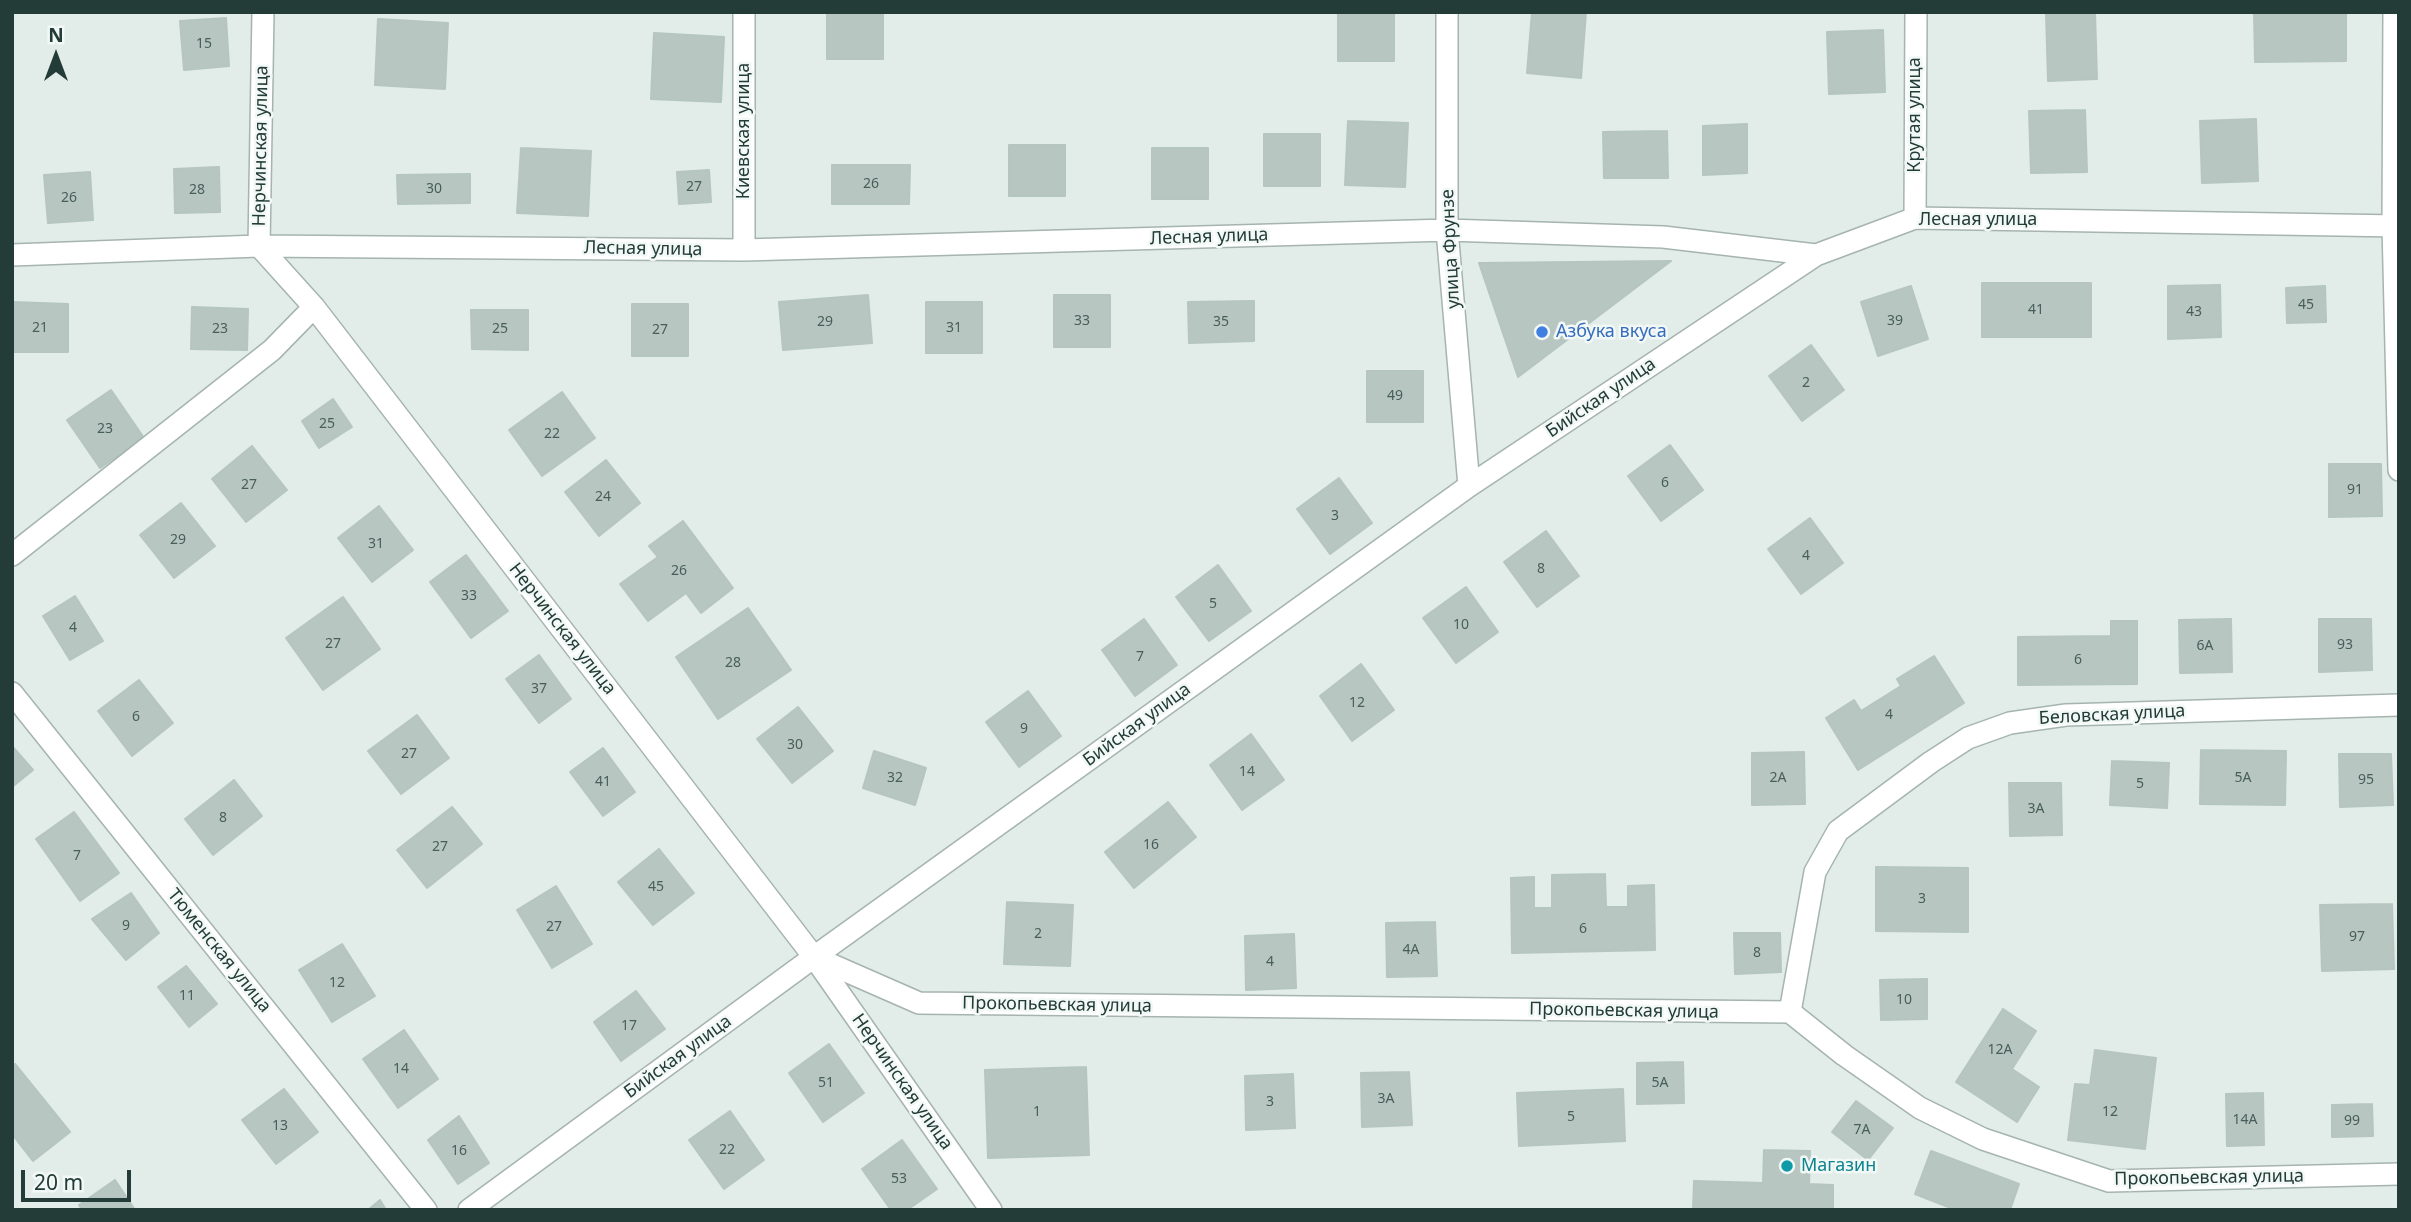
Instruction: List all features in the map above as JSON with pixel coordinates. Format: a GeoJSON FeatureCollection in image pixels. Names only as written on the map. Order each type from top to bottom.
{"type":"FeatureCollection","features":[{"type":"Feature","properties":{"kind":"street","name":"Нерчинская улица"},"geometry":{"type":"LineString","coordinates":[[263,12],[259,246],[314,307],[814,957],[991,1210]]}},
{"type":"Feature","properties":{"kind":"street","name":"Киевская улица"},"geometry":{"type":"LineString","coordinates":[[744,12],[744,250]]}},
{"type":"Feature","properties":{"kind":"street","name":"улица Фрунзе"},"geometry":{"type":"LineString","coordinates":[[1447,12],[1447,230],[1469,486]]}},
{"type":"Feature","properties":{"kind":"street","name":"Крутая улица"},"geometry":{"type":"LineString","coordinates":[[1915,218],[1916,12]]}},
{"type":"Feature","properties":{"kind":"street"},"geometry":{"type":"LineString","coordinates":[[2394,12],[2399,470]]}},
{"type":"Feature","properties":{"kind":"street","name":"Лесная улица"},"geometry":{"type":"LineString","coordinates":[[12,255],[259,246],[744,250],[1447,230],[1663,237],[1816,255],[1915,218],[2396,226]]}},
{"type":"Feature","properties":{"kind":"street","name":"Бийская улица"},"geometry":{"type":"LineString","coordinates":[[469,1210],[814,957],[1469,486],[1816,255]]}},
{"type":"Feature","properties":{"kind":"street"},"geometry":{"type":"LineString","coordinates":[[12,555],[272,350],[314,307]]}},
{"type":"Feature","properties":{"kind":"street","name":"Тюменская улица"},"geometry":{"type":"LineString","coordinates":[[12,693],[426,1210]]}},
{"type":"Feature","properties":{"kind":"street","name":"Беловская улица"},"geometry":{"type":"LineString","coordinates":[[1790,1012],[1815,872],[1838,831],[1968,738],[2010,723],[2066,715],[2399,705]]}},
{"type":"Feature","properties":{"kind":"street","name":"Прокопьевская улица"},"geometry":{"type":"LineString","coordinates":[[814,957],[919,1003],[1790,1012],[1844,1055],[1920,1108],[1983,1139],[2109,1181],[2399,1174]]}},
{"type":"Feature","properties":{"kind":"building"},"geometry":{"type":"Polygon","coordinates":[[[827,12],[883,12],[883,59],[827,59],[827,12]]]}},
{"type":"Feature","properties":{"kind":"building"},"geometry":{"type":"Polygon","coordinates":[[[1338,12],[1394,12],[1394,61],[1338,61],[1338,12]]]}},
{"type":"Feature","properties":{"kind":"building"},"geometry":{"type":"Polygon","coordinates":[[[1532,12],[1586,12],[1581,78],[1527,73],[1532,12]]]}},
{"type":"Feature","properties":{"kind":"building"},"geometry":{"type":"Polygon","coordinates":[[[2046,12],[2095,12],[2097,79],[2048,81],[2046,12]]]}},
{"type":"Feature","properties":{"kind":"building"},"geometry":{"type":"Polygon","coordinates":[[[2254,12],[2346,12],[2346,61],[2255,62],[2254,12]]]}},
{"type":"Feature","properties":{"kind":"building"},"geometry":{"type":"Polygon","coordinates":[[[226,18],[229,66],[184,70],[180,21],[226,18]]]}},
{"type":"Feature","properties":{"kind":"building"},"geometry":{"type":"Polygon","coordinates":[[[378,19],[448,23],[445,89],[375,85],[378,19]]]}},
{"type":"Feature","properties":{"kind":"building"},"geometry":{"type":"Polygon","coordinates":[[[1883,30],[1885,92],[1829,94],[1827,32],[1883,30]]]}},
{"type":"Feature","properties":{"kind":"building"},"geometry":{"type":"Polygon","coordinates":[[[654,33],[724,37],[721,102],[651,99],[654,33]]]}},
{"type":"Feature","properties":{"kind":"building"},"geometry":{"type":"Polygon","coordinates":[[[2085,110],[2087,172],[2031,173],[2029,111],[2085,110]]]}},
{"type":"Feature","properties":{"kind":"building"},"geometry":{"type":"Polygon","coordinates":[[[2256,119],[2258,181],[2202,183],[2200,121],[2256,119]]]}},
{"type":"Feature","properties":{"kind":"building"},"geometry":{"type":"Polygon","coordinates":[[[1348,121],[1408,123],[1405,187],[1345,185],[1348,121]]]}},
{"type":"Feature","properties":{"kind":"building"},"geometry":{"type":"Polygon","coordinates":[[[1747,124],[1747,173],[1703,175],[1703,126],[1747,124]]]}},
{"type":"Feature","properties":{"kind":"building"},"geometry":{"type":"Polygon","coordinates":[[[1667,131],[1668,178],[1604,178],[1603,132],[1667,131]]]}},
{"type":"Feature","properties":{"kind":"building"},"geometry":{"type":"Polygon","coordinates":[[[1264,134],[1320,134],[1320,186],[1264,186],[1264,134]]]}},
{"type":"Feature","properties":{"kind":"building"},"geometry":{"type":"Polygon","coordinates":[[[1009,145],[1065,145],[1065,196],[1009,196],[1009,145]]]}},
{"type":"Feature","properties":{"kind":"building"},"geometry":{"type":"Polygon","coordinates":[[[521,148],[591,151],[588,216],[517,213],[521,148]]]}},
{"type":"Feature","properties":{"kind":"building"},"geometry":{"type":"Polygon","coordinates":[[[1152,148],[1208,148],[1208,199],[1152,199],[1152,148]]]}},
{"type":"Feature","properties":{"kind":"building"},"geometry":{"type":"Polygon","coordinates":[[[832,165],[910,165],[909,204],[832,204],[832,165]]]}},
{"type":"Feature","properties":{"kind":"building"},"geometry":{"type":"Polygon","coordinates":[[[219,167],[220,212],[175,213],[174,169],[219,167]]]}},
{"type":"Feature","properties":{"kind":"building"},"geometry":{"type":"Polygon","coordinates":[[[709,170],[711,202],[679,204],[677,172],[709,170]]]}},
{"type":"Feature","properties":{"kind":"building"},"geometry":{"type":"Polygon","coordinates":[[[90,172],[93,220],[48,223],[44,175],[90,172]]]}},
{"type":"Feature","properties":{"kind":"building"},"geometry":{"type":"Polygon","coordinates":[[[470,174],[470,203],[398,204],[397,175],[470,174]]]}},
{"type":"Feature","properties":{"kind":"building"},"geometry":{"type":"Polygon","coordinates":[[[1671,261],[1518,377],[1479,263],[1671,261]]]}},
{"type":"Feature","properties":{"kind":"building"},"geometry":{"type":"Polygon","coordinates":[[[1982,283],[2091,283],[2091,337],[1982,337],[1982,283]]]}},
{"type":"Feature","properties":{"kind":"building"},"geometry":{"type":"Polygon","coordinates":[[[2220,285],[2221,337],[2168,339],[2168,286],[2220,285]]]}},
{"type":"Feature","properties":{"kind":"building"},"geometry":{"type":"Polygon","coordinates":[[[1911,286],[1928,339],[1878,356],[1861,302],[1911,286]]]}},
{"type":"Feature","properties":{"kind":"building"},"geometry":{"type":"Polygon","coordinates":[[[2325,286],[2326,322],[2287,323],[2286,288],[2325,286]]]}},
{"type":"Feature","properties":{"kind":"building"},"geometry":{"type":"Polygon","coordinates":[[[868,295],[872,343],[783,350],[779,302],[868,295]]]}},
{"type":"Feature","properties":{"kind":"building"},"geometry":{"type":"Polygon","coordinates":[[[1054,295],[1110,295],[1110,347],[1054,347],[1054,295]]]}},
{"type":"Feature","properties":{"kind":"building"},"geometry":{"type":"Polygon","coordinates":[[[1254,301],[1254,341],[1189,343],[1188,302],[1254,301]]]}},
{"type":"Feature","properties":{"kind":"building"},"geometry":{"type":"Polygon","coordinates":[[[12,302],[68,304],[68,352],[12,352],[12,302]]]}},
{"type":"Feature","properties":{"kind":"building"},"geometry":{"type":"Polygon","coordinates":[[[926,302],[982,302],[982,353],[926,353],[926,302]]]}},
{"type":"Feature","properties":{"kind":"building"},"geometry":{"type":"Polygon","coordinates":[[[632,304],[688,304],[688,356],[632,356],[632,304]]]}},
{"type":"Feature","properties":{"kind":"building"},"geometry":{"type":"Polygon","coordinates":[[[192,307],[248,309],[247,350],[191,349],[192,307]]]}},
{"type":"Feature","properties":{"kind":"building"},"geometry":{"type":"Polygon","coordinates":[[[471,310],[528,310],[528,350],[472,349],[471,310]]]}},
{"type":"Feature","properties":{"kind":"building"},"geometry":{"type":"Polygon","coordinates":[[[1811,345],[1844,390],[1802,421],[1769,376],[1811,345]]]}},
{"type":"Feature","properties":{"kind":"building"},"geometry":{"type":"Polygon","coordinates":[[[1367,371],[1423,371],[1423,422],[1367,422],[1367,371]]]}},
{"type":"Feature","properties":{"kind":"building"},"geometry":{"type":"Polygon","coordinates":[[[111,390],[144,438],[100,468],[67,420],[111,390]]]}},
{"type":"Feature","properties":{"kind":"building"},"geometry":{"type":"Polygon","coordinates":[[[562,392],[595,438],[542,476],[509,430],[562,392]]]}},
{"type":"Feature","properties":{"kind":"building"},"geometry":{"type":"Polygon","coordinates":[[[333,399],[352,427],[319,448],[302,421],[333,399]]]}},
{"type":"Feature","properties":{"kind":"building"},"geometry":{"type":"Polygon","coordinates":[[[1670,445],[1703,490],[1661,521],[1628,476],[1670,445]]]}},
{"type":"Feature","properties":{"kind":"building"},"geometry":{"type":"Polygon","coordinates":[[[252,446],[287,490],[246,522],[212,479],[252,446]]]}},
{"type":"Feature","properties":{"kind":"building"},"geometry":{"type":"Polygon","coordinates":[[[606,460],[640,503],[599,536],[565,492],[606,460]]]}},
{"type":"Feature","properties":{"kind":"building"},"geometry":{"type":"Polygon","coordinates":[[[2329,464],[2381,464],[2382,516],[2329,517],[2329,464]]]}},
{"type":"Feature","properties":{"kind":"building"},"geometry":{"type":"Polygon","coordinates":[[[1339,478],[1372,523],[1330,554],[1297,509],[1339,478]]]}},
{"type":"Feature","properties":{"kind":"building"},"geometry":{"type":"Polygon","coordinates":[[[181,503],[215,546],[174,578],[140,535],[181,503]]]}},
{"type":"Feature","properties":{"kind":"building"},"geometry":{"type":"Polygon","coordinates":[[[379,506],[413,550],[372,582],[338,538],[379,506]]]}},
{"type":"Feature","properties":{"kind":"building"},"geometry":{"type":"Polygon","coordinates":[[[1810,518],[1843,563],[1801,594],[1768,549],[1810,518]]]}},
{"type":"Feature","properties":{"kind":"building"},"geometry":{"type":"Polygon","coordinates":[[[683,521],[733,588],[701,613],[686,593],[648,621],[620,584],[658,557],[649,546],[683,521]]]}},
{"type":"Feature","properties":{"kind":"building"},"geometry":{"type":"Polygon","coordinates":[[[1546,531],[1579,576],[1537,607],[1504,562],[1546,531]]]}},
{"type":"Feature","properties":{"kind":"building"},"geometry":{"type":"Polygon","coordinates":[[[466,555],[508,611],[471,638],[430,582],[466,555]]]}},
{"type":"Feature","properties":{"kind":"building"},"geometry":{"type":"Polygon","coordinates":[[[1218,565],[1251,611],[1209,641],[1176,597],[1218,565]]]}},
{"type":"Feature","properties":{"kind":"building"},"geometry":{"type":"Polygon","coordinates":[[[1466,587],[1498,632],[1456,663],[1423,618],[1466,587]]]}},
{"type":"Feature","properties":{"kind":"building"},"geometry":{"type":"Polygon","coordinates":[[[75,596],[103,641],[70,660],[43,616],[75,596]]]}},
{"type":"Feature","properties":{"kind":"building"},"geometry":{"type":"Polygon","coordinates":[[[343,597],[380,649],[323,690],[286,638],[343,597]]]}},
{"type":"Feature","properties":{"kind":"building"},"geometry":{"type":"Polygon","coordinates":[[[748,608],[791,670],[718,719],[676,657],[748,608]]]}},
{"type":"Feature","properties":{"kind":"building"},"geometry":{"type":"Polygon","coordinates":[[[1144,619],[1177,665],[1135,696],[1102,650],[1144,619]]]}},
{"type":"Feature","properties":{"kind":"building"},"geometry":{"type":"Polygon","coordinates":[[[2231,619],[2232,672],[2180,673],[2179,620],[2231,619]]]}},
{"type":"Feature","properties":{"kind":"building"},"geometry":{"type":"Polygon","coordinates":[[[2319,619],[2371,619],[2372,670],[2319,672],[2319,619]]]}},
{"type":"Feature","properties":{"kind":"building"},"geometry":{"type":"Polygon","coordinates":[[[2111,621],[2137,621],[2137,684],[2018,685],[2018,637],[2111,636],[2111,621]]]}},
{"type":"Feature","properties":{"kind":"building"},"geometry":{"type":"Polygon","coordinates":[[[539,655],[571,699],[539,723],[506,679],[539,655]]]}},
{"type":"Feature","properties":{"kind":"building"},"geometry":{"type":"Polygon","coordinates":[[[1934,656],[1964,703],[1858,770],[1826,718],[1854,700],[1861,711],[1901,686],[1897,679],[1934,656]]]}},
{"type":"Feature","properties":{"kind":"building"},"geometry":{"type":"Polygon","coordinates":[[[1361,664],[1394,710],[1352,741],[1320,696],[1361,664]]]}},
{"type":"Feature","properties":{"kind":"building"},"geometry":{"type":"Polygon","coordinates":[[[139,680],[173,723],[132,756],[98,711],[139,680]]]}},
{"type":"Feature","properties":{"kind":"building"},"geometry":{"type":"Polygon","coordinates":[[[1028,691],[1061,736],[1019,767],[986,722],[1028,691]]]}},
{"type":"Feature","properties":{"kind":"building"},"geometry":{"type":"Polygon","coordinates":[[[798,707],[833,751],[792,783],[757,739],[798,707]]]}},
{"type":"Feature","properties":{"kind":"building"},"geometry":{"type":"Polygon","coordinates":[[[417,715],[449,758],[401,794],[368,751],[417,715]]]}},
{"type":"Feature","properties":{"kind":"building"},"geometry":{"type":"Polygon","coordinates":[[[1251,734],[1284,780],[1242,810],[1210,765],[1251,734]]]}},
{"type":"Feature","properties":{"kind":"building"},"geometry":{"type":"Polygon","coordinates":[[[12,746],[33,770],[12,787],[12,746]]]}},
{"type":"Feature","properties":{"kind":"building"},"geometry":{"type":"Polygon","coordinates":[[[603,748],[635,792],[603,816],[570,772],[603,748]]]}},
{"type":"Feature","properties":{"kind":"building"},"geometry":{"type":"Polygon","coordinates":[[[2201,750],[2286,751],[2285,805],[2200,804],[2201,750]]]}},
{"type":"Feature","properties":{"kind":"building"},"geometry":{"type":"Polygon","coordinates":[[[874,751],[926,768],[915,805],[863,788],[874,751]]]}},
{"type":"Feature","properties":{"kind":"building"},"geometry":{"type":"Polygon","coordinates":[[[1804,752],[1805,804],[1752,805],[1752,753],[1804,752]]]}},
{"type":"Feature","properties":{"kind":"building"},"geometry":{"type":"Polygon","coordinates":[[[2339,754],[2391,754],[2393,805],[2340,807],[2339,754]]]}},
{"type":"Feature","properties":{"kind":"building"},"geometry":{"type":"Polygon","coordinates":[[[2112,761],[2169,763],[2167,808],[2110,805],[2112,761]]]}},
{"type":"Feature","properties":{"kind":"building"},"geometry":{"type":"Polygon","coordinates":[[[234,780],[262,816],[213,855],[185,819],[234,780]]]}},
{"type":"Feature","properties":{"kind":"building"},"geometry":{"type":"Polygon","coordinates":[[[2009,783],[2061,783],[2062,835],[2010,836],[2009,783]]]}},
{"type":"Feature","properties":{"kind":"building"},"geometry":{"type":"Polygon","coordinates":[[[1168,802],[1196,837],[1134,888],[1105,852],[1168,802]]]}},
{"type":"Feature","properties":{"kind":"building"},"geometry":{"type":"Polygon","coordinates":[[[452,807],[482,844],[427,888],[397,850],[452,807]]]}},
{"type":"Feature","properties":{"kind":"building"},"geometry":{"type":"Polygon","coordinates":[[[74,812],[119,873],[80,901],[36,839],[74,812]]]}},
{"type":"Feature","properties":{"kind":"building"},"geometry":{"type":"Polygon","coordinates":[[[659,849],[694,893],[653,925],[618,882],[659,849]]]}},
{"type":"Feature","properties":{"kind":"building"},"geometry":{"type":"Polygon","coordinates":[[[1876,867],[1968,868],[1968,932],[1876,931],[1876,867]]]}},
{"type":"Feature","properties":{"kind":"building"},"geometry":{"type":"Polygon","coordinates":[[[1605,874],[1606,907],[1628,907],[1628,886],[1654,885],[1655,950],[1512,953],[1511,878],[1534,877],[1534,908],[1552,908],[1552,875],[1605,874]]]}},
{"type":"Feature","properties":{"kind":"building"},"geometry":{"type":"Polygon","coordinates":[[[556,886],[592,944],[552,968],[517,910],[556,886]]]}},
{"type":"Feature","properties":{"kind":"building"},"geometry":{"type":"Polygon","coordinates":[[[131,893],[159,933],[126,960],[92,919],[131,893]]]}},
{"type":"Feature","properties":{"kind":"building"},"geometry":{"type":"Polygon","coordinates":[[[1007,902],[1073,905],[1070,966],[1004,964],[1007,902]]]}},
{"type":"Feature","properties":{"kind":"building"},"geometry":{"type":"Polygon","coordinates":[[[2392,904],[2394,969],[2322,971],[2320,905],[2392,904]]]}},
{"type":"Feature","properties":{"kind":"building"},"geometry":{"type":"Polygon","coordinates":[[[1435,922],[1437,976],[1387,977],[1386,923],[1435,922]]]}},
{"type":"Feature","properties":{"kind":"building"},"geometry":{"type":"Polygon","coordinates":[[[1734,933],[1780,933],[1781,972],[1735,974],[1734,933]]]}},
{"type":"Feature","properties":{"kind":"building"},"geometry":{"type":"Polygon","coordinates":[[[1294,934],[1296,988],[1246,990],[1245,936],[1294,934]]]}},
{"type":"Feature","properties":{"kind":"building"},"geometry":{"type":"Polygon","coordinates":[[[342,944],[375,996],[332,1022],[299,970],[342,944]]]}},
{"type":"Feature","properties":{"kind":"building"},"geometry":{"type":"Polygon","coordinates":[[[186,966],[217,1004],[189,1027],[158,987],[186,966]]]}},
{"type":"Feature","properties":{"kind":"building"},"geometry":{"type":"Polygon","coordinates":[[[1927,979],[1927,1019],[1881,1020],[1880,980],[1927,979]]]}},
{"type":"Feature","properties":{"kind":"building"},"geometry":{"type":"Polygon","coordinates":[[[636,991],[665,1029],[621,1061],[594,1022],[636,991]]]}},
{"type":"Feature","properties":{"kind":"building"},"geometry":{"type":"Polygon","coordinates":[[[2003,1009],[2036,1031],[2012,1069],[2039,1087],[2017,1122],[1956,1082],[2003,1009]]]}},
{"type":"Feature","properties":{"kind":"building"},"geometry":{"type":"Polygon","coordinates":[[[404,1030],[438,1079],[398,1108],[363,1059],[404,1030]]]}},
{"type":"Feature","properties":{"kind":"building"},"geometry":{"type":"Polygon","coordinates":[[[829,1044],[864,1093],[823,1122],[789,1073],[829,1044]]]}},
{"type":"Feature","properties":{"kind":"building"},"geometry":{"type":"Polygon","coordinates":[[[2095,1050],[2156,1058],[2145,1149],[2068,1140],[2075,1084],[2090,1085],[2095,1050]]]}},
{"type":"Feature","properties":{"kind":"building"},"geometry":{"type":"Polygon","coordinates":[[[1683,1062],[1684,1103],[1637,1104],[1637,1063],[1683,1062]]]}},
{"type":"Feature","properties":{"kind":"building"},"geometry":{"type":"Polygon","coordinates":[[[15,1064],[70,1132],[33,1161],[12,1134],[12,1067],[15,1064]]]}},
{"type":"Feature","properties":{"kind":"building"},"geometry":{"type":"Polygon","coordinates":[[[1086,1067],[1089,1155],[988,1158],[985,1070],[1086,1067]]]}},
{"type":"Feature","properties":{"kind":"building"},"geometry":{"type":"Polygon","coordinates":[[[1409,1072],[1412,1125],[1362,1127],[1361,1073],[1409,1072]]]}},
{"type":"Feature","properties":{"kind":"building"},"geometry":{"type":"Polygon","coordinates":[[[1293,1074],[1295,1128],[1246,1130],[1245,1076],[1293,1074]]]}},
{"type":"Feature","properties":{"kind":"building"},"geometry":{"type":"Polygon","coordinates":[[[284,1089],[318,1132],[276,1164],[242,1120],[284,1089]]]}},
{"type":"Feature","properties":{"kind":"building"},"geometry":{"type":"Polygon","coordinates":[[[1623,1089],[1625,1141],[1519,1146],[1517,1093],[1623,1089]]]}},
{"type":"Feature","properties":{"kind":"building"},"geometry":{"type":"Polygon","coordinates":[[[2263,1093],[2264,1145],[2227,1146],[2226,1094],[2263,1093]]]}},
{"type":"Feature","properties":{"kind":"building"},"geometry":{"type":"Polygon","coordinates":[[[1856,1101],[1893,1128],[1868,1160],[1832,1132],[1856,1101]]]}},
{"type":"Feature","properties":{"kind":"building"},"geometry":{"type":"Polygon","coordinates":[[[2372,1104],[2373,1136],[2332,1137],[2332,1105],[2372,1104]]]}},
{"type":"Feature","properties":{"kind":"building"},"geometry":{"type":"Polygon","coordinates":[[[730,1111],[764,1160],[724,1189],[689,1140],[730,1111]]]}},
{"type":"Feature","properties":{"kind":"building"},"geometry":{"type":"Polygon","coordinates":[[[459,1116],[489,1163],[458,1184],[428,1140],[459,1116]]]}},
{"type":"Feature","properties":{"kind":"building"},"geometry":{"type":"Polygon","coordinates":[[[902,1140],[937,1189],[907,1210],[891,1210],[862,1169],[902,1140]]]}},
{"type":"Feature","properties":{"kind":"building","name":"Магазин"},"geometry":{"type":"Polygon","coordinates":[[[1764,1150],[1810,1151],[1809,1184],[1833,1185],[1833,1210],[1693,1210],[1694,1181],[1763,1183],[1764,1150]]]}},
{"type":"Feature","properties":{"kind":"building"},"geometry":{"type":"Polygon","coordinates":[[[1931,1151],[2019,1184],[2010,1210],[1956,1210],[1915,1194],[1931,1151]]]}},
{"type":"Feature","properties":{"kind":"building"},"geometry":{"type":"Polygon","coordinates":[[[115,1180],[135,1210],[82,1210],[79,1205],[115,1180]]]}},
{"type":"Feature","properties":{"kind":"building"},"geometry":{"type":"Polygon","coordinates":[[[380,1200],[386,1210],[368,1210],[380,1200]]]}},
{"type":"Feature","properties":{"kind":"place","name":"Азбука вкуса"},"geometry":{"type":"Point","coordinates":[1542,332]}},
{"type":"Feature","properties":{"kind":"place","name":"Магазин"},"geometry":{"type":"Point","coordinates":[1787,1166]}}]}
